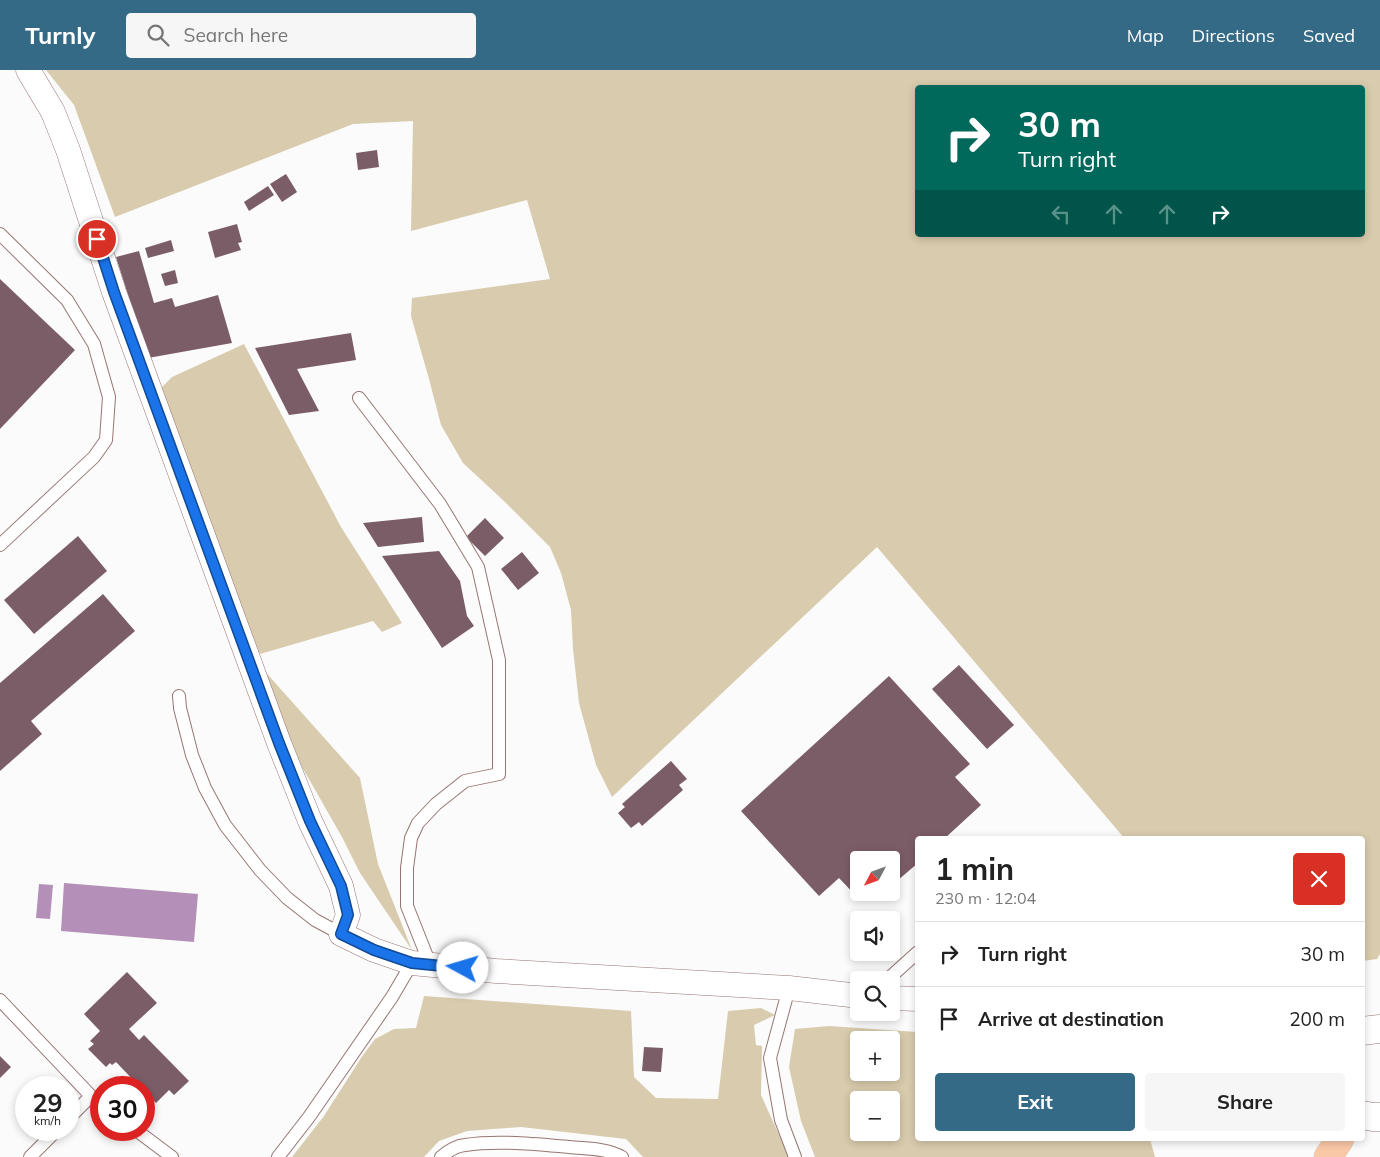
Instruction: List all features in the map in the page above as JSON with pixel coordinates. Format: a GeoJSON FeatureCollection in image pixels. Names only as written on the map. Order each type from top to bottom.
{"type":"FeatureCollection","features":[{"type":"Feature","properties":{"kind":"main road"},"geometry":{"type":"LineString","coordinates":[[1365,1116],[1380,1117]]}},
{"type":"Feature","properties":{"kind":"main road"},"geometry":{"type":"LineString","coordinates":[[1328,1157],[1339,1141]]}},
{"type":"Feature","properties":{"kind":"street"},"geometry":{"type":"LineString","coordinates":[[28,70],[53,112],[68,150],[114,292],[279,743],[310,821],[341,886],[348,915],[341,934],[374,950],[421,964],[496,971],[788,988],[850,995]]}},
{"type":"Feature","properties":{"kind":"street"},"geometry":{"type":"LineString","coordinates":[[900,998],[915,999]]}},
{"type":"Feature","properties":{"kind":"lane"},"geometry":{"type":"LineString","coordinates":[[0,234],[67,300],[94,344],[109,397],[106,440],[94,457],[0,545]]}},
{"type":"Feature","properties":{"kind":"lane"},"geometry":{"type":"LineString","coordinates":[[278,1157],[309,1117],[392,997],[421,964],[407,906],[407,868],[411,838],[418,823],[436,804],[465,781],[499,774],[499,660],[478,567],[440,504],[359,398]]}},
{"type":"Feature","properties":{"kind":"lane"},"geometry":{"type":"LineString","coordinates":[[179,696],[180,708],[192,755],[205,788],[225,825],[260,870],[287,898],[315,920],[341,934]]}},
{"type":"Feature","properties":{"kind":"lane"},"geometry":{"type":"LineString","coordinates":[[897,971],[915,955]]}},
{"type":"Feature","properties":{"kind":"lane"},"geometry":{"type":"LineString","coordinates":[[788,988],[770,1058],[781,1120],[795,1157]]}},
{"type":"Feature","properties":{"kind":"lane"},"geometry":{"type":"LineString","coordinates":[[0,1000],[90,1094]]}},
{"type":"Feature","properties":{"kind":"lane"},"geometry":{"type":"LineString","coordinates":[[30,1157],[46,1141]]}},
{"type":"Feature","properties":{"kind":"lane"},"geometry":{"type":"LineString","coordinates":[[151,1141],[172,1157]]}},
{"type":"Feature","properties":{"kind":"lane"},"geometry":{"type":"LineString","coordinates":[[441,1157],[448,1150],[463,1145],[534,1144],[614,1152],[622,1157]]}},
{"type":"Feature","properties":{"kind":"shaded area"},"geometry":{"type":"Polygon","coordinates":[[[46,70],[1380,70],[1380,954],[1377,959],[1365,961],[1365,836],[1122,836],[877,547],[612,797],[596,765],[579,703],[571,610],[561,573],[550,547],[463,463],[441,425],[411,316],[412,298],[550,279],[527,200],[411,231],[413,121],[353,124],[115,217],[74,105],[46,70]]]}},
{"type":"Feature","properties":{"kind":"shaded area"},"geometry":{"type":"Polygon","coordinates":[[[244,344],[341,527],[402,623],[382,632],[373,621],[260,654],[161,388],[172,377],[244,344]]]}},
{"type":"Feature","properties":{"kind":"shaded area"},"geometry":{"type":"Polygon","coordinates":[[[261,667],[360,778],[378,864],[412,950],[360,873],[302,767],[261,667]]]}},
{"type":"Feature","properties":{"kind":"shaded area"},"geometry":{"type":"Polygon","coordinates":[[[64,883],[198,894],[194,942],[61,931],[64,883]]]}},
{"type":"Feature","properties":{"kind":"shaded area"},"geometry":{"type":"Polygon","coordinates":[[[39,884],[53,885],[50,919],[36,918],[39,884]]]}},
{"type":"Feature","properties":{"kind":"shaded area"},"geometry":{"type":"Polygon","coordinates":[[[424,996],[631,1011],[634,1077],[656,1098],[718,1099],[728,1011],[761,1008],[775,1015],[754,1025],[756,1045],[762,1046],[761,1095],[789,1157],[643,1157],[626,1139],[521,1127],[467,1131],[439,1141],[424,1157],[292,1157],[324,1116],[375,1039],[394,1029],[416,1028],[424,996]]]}},
{"type":"Feature","properties":{"kind":"shaded area"},"geometry":{"type":"Polygon","coordinates":[[[829,1026],[915,1032],[915,1141],[1151,1141],[1155,1157],[815,1157],[801,1121],[789,1067],[795,1029],[829,1026]]]}},
{"type":"Feature","properties":{"kind":"building"},"geometry":{"type":"Polygon","coordinates":[[[377,150],[379,167],[358,170],[356,153],[377,150]]]}},
{"type":"Feature","properties":{"kind":"building"},"geometry":{"type":"Polygon","coordinates":[[[286,174],[297,192],[282,202],[270,184],[286,174]]]}},
{"type":"Feature","properties":{"kind":"building"},"geometry":{"type":"Polygon","coordinates":[[[268,186],[274,195],[249,211],[244,202],[268,186]]]}},
{"type":"Feature","properties":{"kind":"building"},"geometry":{"type":"Polygon","coordinates":[[[237,224],[242,242],[238,243],[241,250],[215,258],[208,232],[237,224]]]}},
{"type":"Feature","properties":{"kind":"building"},"geometry":{"type":"Polygon","coordinates":[[[171,240],[174,251],[148,258],[145,248],[171,240]]]}},
{"type":"Feature","properties":{"kind":"building"},"geometry":{"type":"Polygon","coordinates":[[[139,251],[154,303],[172,298],[175,307],[218,295],[232,343],[148,358],[116,257],[139,251]]]}},
{"type":"Feature","properties":{"kind":"building"},"geometry":{"type":"Polygon","coordinates":[[[175,270],[178,283],[165,286],[161,274],[175,270]]]}},
{"type":"Feature","properties":{"kind":"building"},"geometry":{"type":"Polygon","coordinates":[[[0,279],[75,350],[0,429],[0,279]]]}},
{"type":"Feature","properties":{"kind":"building"},"geometry":{"type":"Polygon","coordinates":[[[351,333],[356,360],[297,369],[319,411],[289,415],[255,348],[351,333]]]}},
{"type":"Feature","properties":{"kind":"building"},"geometry":{"type":"Polygon","coordinates":[[[422,517],[424,542],[378,547],[363,523],[422,517]]]}},
{"type":"Feature","properties":{"kind":"building"},"geometry":{"type":"Polygon","coordinates":[[[485,518],[504,538],[485,556],[466,537],[485,518]]]}},
{"type":"Feature","properties":{"kind":"building"},"geometry":{"type":"Polygon","coordinates":[[[78,536],[107,571],[34,634],[4,600],[78,536]]]}},
{"type":"Feature","properties":{"kind":"building"},"geometry":{"type":"Polygon","coordinates":[[[439,551],[460,581],[467,616],[474,626],[442,648],[382,556],[439,551]]]}},
{"type":"Feature","properties":{"kind":"building"},"geometry":{"type":"Polygon","coordinates":[[[522,552],[539,573],[518,590],[501,569],[522,552]]]}},
{"type":"Feature","properties":{"kind":"building"},"geometry":{"type":"Polygon","coordinates":[[[103,594],[135,631],[31,721],[42,734],[0,771],[0,683],[103,594]]]}},
{"type":"Feature","properties":{"kind":"building"},"geometry":{"type":"Polygon","coordinates":[[[959,665],[1014,725],[987,749],[932,689],[959,665]]]}},
{"type":"Feature","properties":{"kind":"building"},"geometry":{"type":"Polygon","coordinates":[[[889,676],[970,764],[955,777],[981,805],[947,836],[915,836],[915,866],[900,878],[900,851],[850,851],[850,890],[839,878],[819,896],[741,811],[889,676]]]}},
{"type":"Feature","properties":{"kind":"building"},"geometry":{"type":"Polygon","coordinates":[[[671,761],[687,779],[679,785],[683,790],[642,826],[639,822],[631,828],[618,813],[625,807],[622,804],[671,761]]]}},
{"type":"Feature","properties":{"kind":"building"},"geometry":{"type":"Polygon","coordinates":[[[127,972],[157,1003],[129,1029],[139,1040],[144,1035],[189,1081],[174,1095],[169,1090],[156,1103],[155,1076],[129,1076],[116,1062],[112,1065],[110,1063],[106,1067],[88,1049],[94,1044],[90,1041],[100,1031],[84,1014],[127,972]]]}},
{"type":"Feature","properties":{"kind":"building"},"geometry":{"type":"Polygon","coordinates":[[[644,1047],[663,1048],[661,1072],[642,1071],[644,1047]]]}},
{"type":"Feature","properties":{"kind":"building"},"geometry":{"type":"Polygon","coordinates":[[[0,1056],[11,1067],[0,1078],[0,1056]]]}},
{"type":"Feature","properties":{"kind":"route"},"geometry":{"type":"LineString","coordinates":[[97,239],[114,292],[279,743],[326,858],[341,886],[348,915],[341,934],[374,950],[412,963],[463,968]]}}]}
